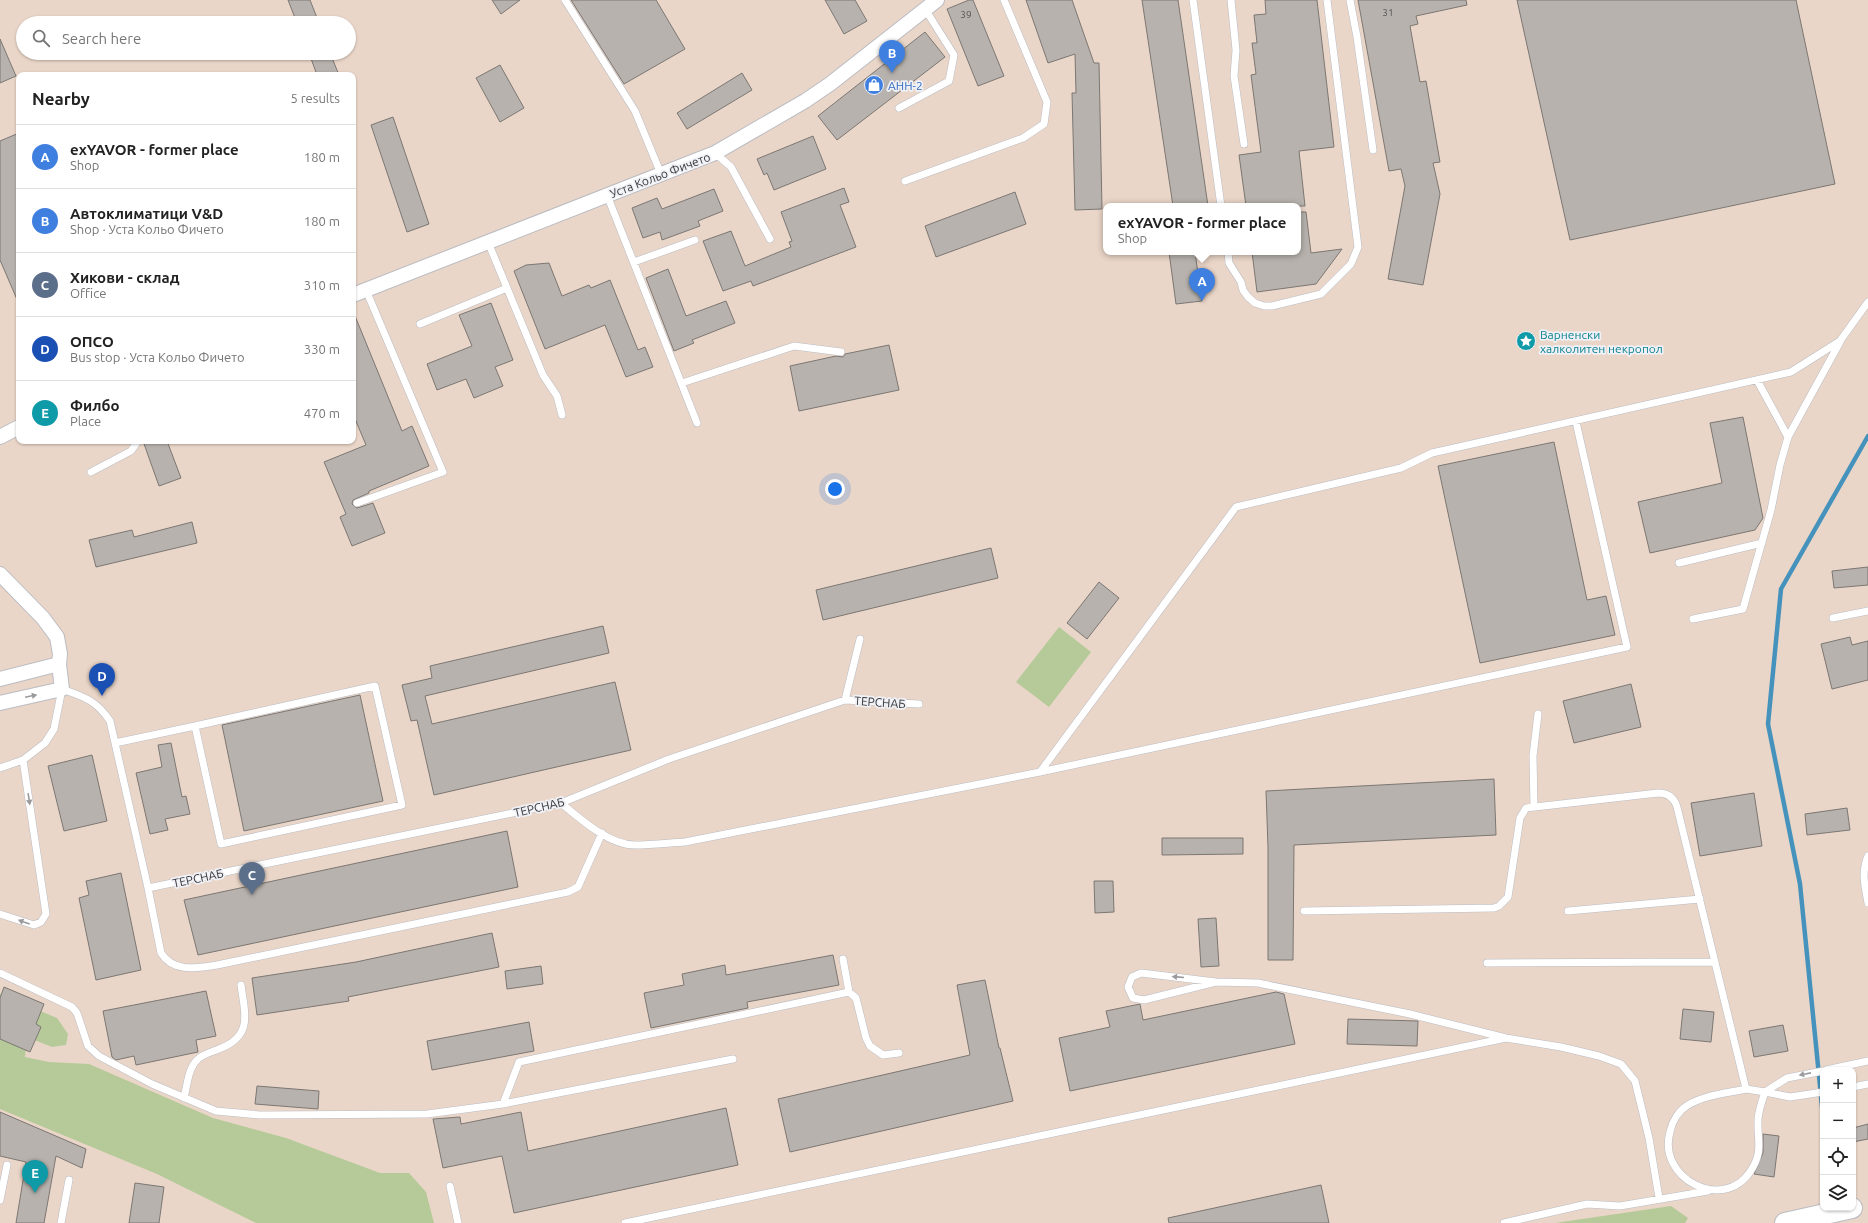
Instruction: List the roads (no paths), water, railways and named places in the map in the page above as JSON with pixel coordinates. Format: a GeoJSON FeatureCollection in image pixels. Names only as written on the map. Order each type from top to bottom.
{"type":"FeatureCollection","features":[{"type":"Feature","properties":{"kind":"main road"},"geometry":{"type":"LineString","coordinates":[[1856,1207],[1868,1204]]}},
{"type":"Feature","properties":{"kind":"main road"},"geometry":{"type":"LineString","coordinates":[[1785,1223],[1839,1211]]}},
{"type":"Feature","properties":{"kind":"street","name":"Уста Кольо Фичето"},"geometry":{"type":"LineString","coordinates":[[356,294],[715,153],[806,101],[937,0]]}},
{"type":"Feature","properties":{"kind":"street"},"geometry":{"type":"LineString","coordinates":[[0,437],[16,429]]}},
{"type":"Feature","properties":{"kind":"street"},"geometry":{"type":"LineString","coordinates":[[0,574],[43,618],[57,636],[60,654],[59,664],[62,689],[0,703]]}},
{"type":"Feature","properties":{"kind":"street"},"geometry":{"type":"LineString","coordinates":[[0,679],[59,664]]}},
{"type":"Feature","properties":{"kind":"lane"},"geometry":{"type":"LineString","coordinates":[[564,0],[635,111],[661,174]]}},
{"type":"Feature","properties":{"kind":"lane"},"geometry":{"type":"LineString","coordinates":[[905,181],[1023,138],[1044,124],[1047,102],[1004,0]]}},
{"type":"Feature","properties":{"kind":"lane"},"geometry":{"type":"LineString","coordinates":[[1193,0],[1221,203]]}},
{"type":"Feature","properties":{"kind":"lane"},"geometry":{"type":"LineString","coordinates":[[1231,0],[1236,50],[1234,76],[1244,144]]}},
{"type":"Feature","properties":{"kind":"lane"},"geometry":{"type":"LineString","coordinates":[[1228,255],[1229,263],[1241,282],[1248,298],[1255,303],[1264,306],[1272,306],[1321,294],[1351,264],[1358,247],[1327,0]]}},
{"type":"Feature","properties":{"kind":"lane"},"geometry":{"type":"LineString","coordinates":[[1350,0],[1357,36],[1373,150]]}},
{"type":"Feature","properties":{"kind":"lane"},"geometry":{"type":"LineString","coordinates":[[899,108],[950,81],[954,55],[925,9]]}},
{"type":"Feature","properties":{"kind":"lane"},"geometry":{"type":"LineString","coordinates":[[715,153],[731,167],[770,240]]}},
{"type":"Feature","properties":{"kind":"lane"},"geometry":{"type":"LineString","coordinates":[[607,195],[697,423]]}},
{"type":"Feature","properties":{"kind":"lane"},"geometry":{"type":"LineString","coordinates":[[634,262],[695,240]]}},
{"type":"Feature","properties":{"kind":"lane"},"geometry":{"type":"LineString","coordinates":[[488,242],[543,375],[557,396],[562,415]]}},
{"type":"Feature","properties":{"kind":"lane"},"geometry":{"type":"LineString","coordinates":[[420,324],[507,288]]}},
{"type":"Feature","properties":{"kind":"lane"},"geometry":{"type":"LineString","coordinates":[[357,504],[443,472],[366,290]]}},
{"type":"Feature","properties":{"kind":"lane"},"geometry":{"type":"LineString","coordinates":[[1693,619],[1743,609],[1771,510],[1780,465],[1788,437],[1840,341],[1868,302]]}},
{"type":"Feature","properties":{"kind":"lane"},"geometry":{"type":"LineString","coordinates":[[1040,772],[1236,507],[1401,468],[1432,453],[1576,422],[1791,372],[1840,341]]}},
{"type":"Feature","properties":{"kind":"lane"},"geometry":{"type":"LineString","coordinates":[[682,383],[794,346],[840,352]]}},
{"type":"Feature","properties":{"kind":"lane"},"geometry":{"type":"LineString","coordinates":[[1757,380],[1788,437]]}},
{"type":"Feature","properties":{"kind":"lane"},"geometry":{"type":"LineString","coordinates":[[561,803],[602,833],[616,840],[634,845],[684,842],[1040,772],[1627,647],[1576,422]]}},
{"type":"Feature","properties":{"kind":"lane"},"geometry":{"type":"LineString","coordinates":[[91,472],[130,451],[136,444]]}},
{"type":"Feature","properties":{"kind":"lane"},"geometry":{"type":"LineString","coordinates":[[1678,563],[1762,543]]}},
{"type":"Feature","properties":{"kind":"lane"},"geometry":{"type":"LineString","coordinates":[[1833,618],[1868,611]]}},
{"type":"Feature","properties":{"kind":"lane"},"geometry":{"type":"LineString","coordinates":[[845,700],[860,639]]}},
{"type":"Feature","properties":{"kind":"lane"},"geometry":{"type":"LineString","coordinates":[[115,744],[194,726],[375,686],[402,805],[221,844],[194,726]]}},
{"type":"Feature","properties":{"kind":"lane"},"geometry":{"type":"LineString","coordinates":[[0,768],[23,760],[45,743],[54,729],[62,689],[83,696],[94,702],[103,710],[110,721],[148,888],[161,953],[166,961],[183,968],[200,968],[568,892],[578,887],[602,833]]}},
{"type":"Feature","properties":{"kind":"lane","name":"ТЕРСНАБ"},"geometry":{"type":"LineString","coordinates":[[148,888],[561,803],[669,759],[845,700],[919,704]]}},
{"type":"Feature","properties":{"kind":"lane"},"geometry":{"type":"LineString","coordinates":[[1534,807],[1533,756],[1538,714]]}},
{"type":"Feature","properties":{"kind":"lane"},"geometry":{"type":"LineString","coordinates":[[0,914],[34,925],[41,922],[46,914],[23,760]]}},
{"type":"Feature","properties":{"kind":"lane"},"geometry":{"type":"LineString","coordinates":[[1304,911],[1487,909],[1499,906],[1508,897],[1521,814],[1526,808],[1658,793],[1668,795],[1673,798],[1677,807],[1746,1089]]}},
{"type":"Feature","properties":{"kind":"lane"},"geometry":{"type":"LineString","coordinates":[[1868,856],[1865,863],[1864,876],[1868,903]]}},
{"type":"Feature","properties":{"kind":"lane"},"geometry":{"type":"LineString","coordinates":[[1568,911],[1700,899]]}},
{"type":"Feature","properties":{"kind":"lane"},"geometry":{"type":"LineString","coordinates":[[843,958],[849,992],[856,998],[866,1038],[870,1046],[878,1053],[883,1055],[899,1053]]}},
{"type":"Feature","properties":{"kind":"lane"},"geometry":{"type":"LineString","coordinates":[[1487,963],[1715,962]]}},
{"type":"Feature","properties":{"kind":"lane"},"geometry":{"type":"LineString","coordinates":[[0,972],[72,1007],[78,1014],[88,1046],[99,1056],[152,1084],[216,1111],[260,1114],[427,1114],[503,1104],[733,1059]]}},
{"type":"Feature","properties":{"kind":"lane"},"geometry":{"type":"LineString","coordinates":[[1216,982],[1144,1000],[1133,998],[1128,987],[1132,977],[1141,973],[1216,982],[1258,983],[1410,1014],[1506,1038],[1561,1047],[1599,1056],[1621,1064],[1635,1081],[1649,1138],[1659,1198]]}},
{"type":"Feature","properties":{"kind":"lane"},"geometry":{"type":"LineString","coordinates":[[184,1098],[191,1070],[197,1059],[231,1044],[239,1037],[244,1028],[245,1016],[241,985]]}},
{"type":"Feature","properties":{"kind":"lane"},"geometry":{"type":"LineString","coordinates":[[503,1104],[520,1062],[849,992]]}},
{"type":"Feature","properties":{"kind":"lane"},"geometry":{"type":"LineString","coordinates":[[625,1223],[1506,1038]]}},
{"type":"Feature","properties":{"kind":"lane"},"geometry":{"type":"LineString","coordinates":[[1840,1067],[1868,1061]]}},
{"type":"Feature","properties":{"kind":"lane"},"geometry":{"type":"LineString","coordinates":[[1504,1223],[1588,1204],[1620,1206],[1659,1198],[1718,1189],[1734,1184],[1742,1180],[1749,1173],[1757,1159],[1760,1144],[1758,1120],[1760,1107],[1765,1092],[1787,1078],[1820,1072]]}},
{"type":"Feature","properties":{"kind":"lane"},"geometry":{"type":"LineString","coordinates":[[1856,1086],[1868,1084]]}},
{"type":"Feature","properties":{"kind":"lane"},"geometry":{"type":"LineString","coordinates":[[1718,1189],[1708,1189],[1688,1182],[1674,1166],[1669,1155],[1668,1140],[1672,1124],[1678,1114],[1688,1105],[1701,1099],[1746,1089],[1790,1097],[1820,1092]]}},
{"type":"Feature","properties":{"kind":"lane"},"geometry":{"type":"LineString","coordinates":[[0,1200],[7,1165]]}},
{"type":"Feature","properties":{"kind":"lane"},"geometry":{"type":"LineString","coordinates":[[61,1223],[69,1180]]}},
{"type":"Feature","properties":{"kind":"lane"},"geometry":{"type":"LineString","coordinates":[[450,1186],[458,1223]]}},
{"type":"Feature","properties":{"kind":"waterway"},"geometry":{"type":"LineString","coordinates":[[1822,1103],[1800,884],[1768,724],[1781,589],[1868,436]]}},
{"type":"Feature","properties":{"kind":"place","name":"Автоклиматици V&D"},"geometry":{"type":"Point","coordinates":[892,73]}},
{"type":"Feature","properties":{"kind":"place","name":"АНН-2"},"geometry":{"type":"Point","coordinates":[874,85]}},
{"type":"Feature","properties":{"kind":"place","name":"exYAVOR - former place"},"geometry":{"type":"Point","coordinates":[1202,301]}},
{"type":"Feature","properties":{"kind":"place","name":"Варненски халколитен некропол"},"geometry":{"type":"Point","coordinates":[1526,341]}},
{"type":"Feature","properties":{"kind":"place","name":"ОПСО"},"geometry":{"type":"Point","coordinates":[102,696]}},
{"type":"Feature","properties":{"kind":"place","name":"Хикови - склад"},"geometry":{"type":"Point","coordinates":[252,895]}},
{"type":"Feature","properties":{"kind":"place","name":"Филбо"},"geometry":{"type":"Point","coordinates":[35,1193]}}]}
